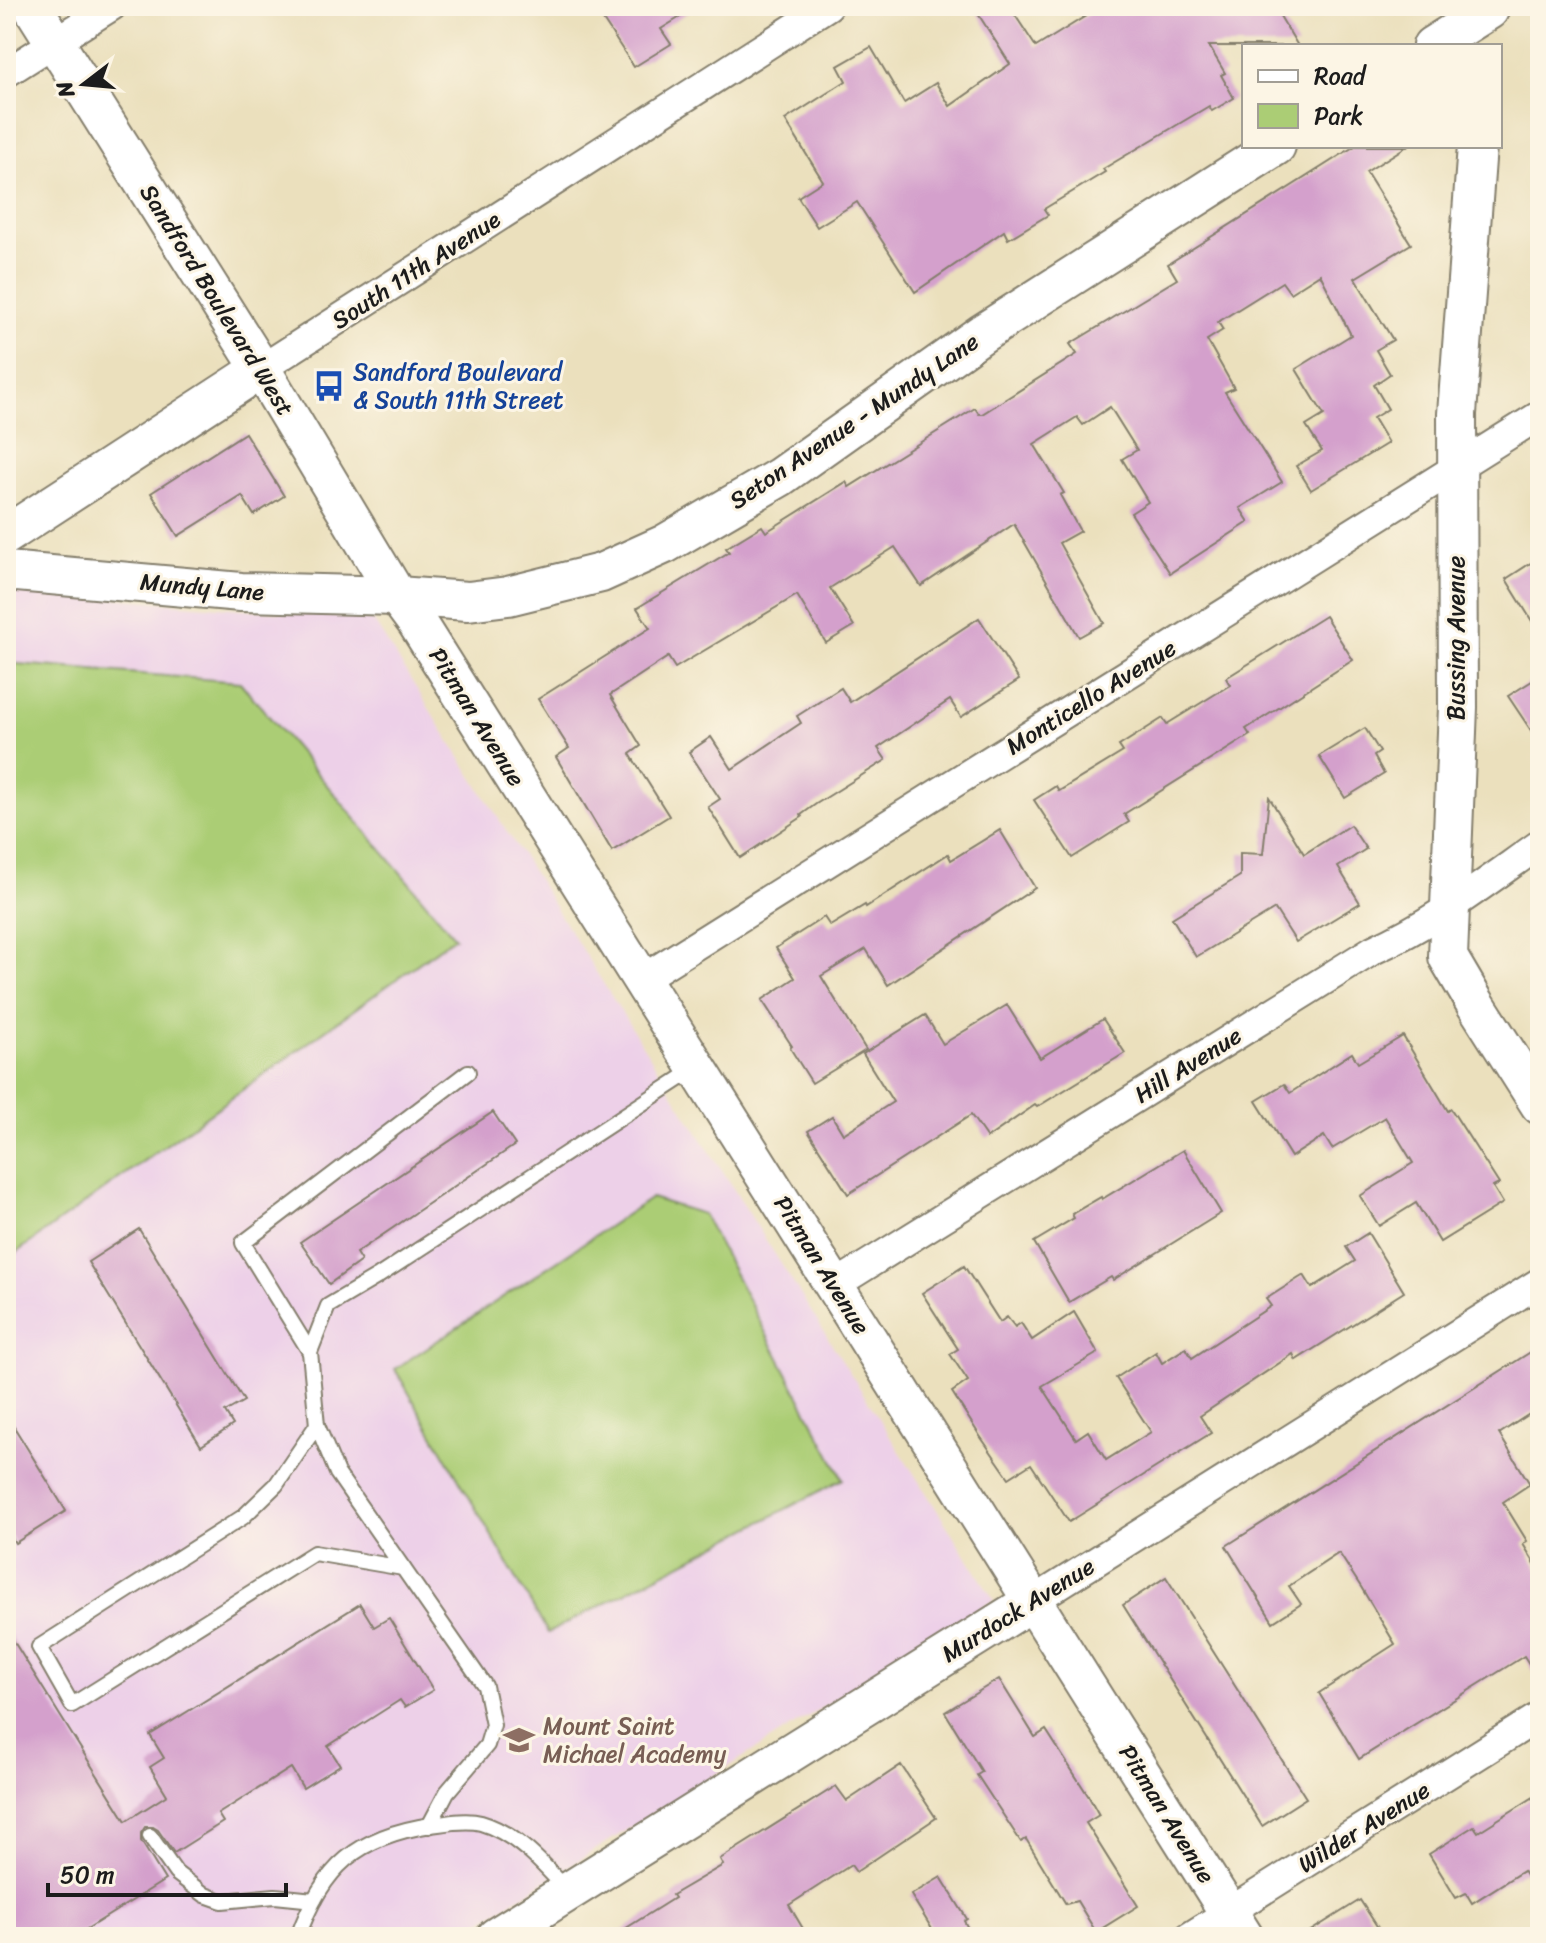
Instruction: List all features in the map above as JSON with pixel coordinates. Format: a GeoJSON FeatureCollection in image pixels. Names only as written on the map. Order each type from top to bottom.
{"type":"FeatureCollection","features":[{"type":"Feature","properties":{"kind":"street","name":"Sandford Boulevard West"},"geometry":{"type":"LineString","coordinates":[[32,6],[261,369],[397,596]]}},
{"type":"Feature","properties":{"kind":"street"},"geometry":{"type":"LineString","coordinates":[[6,73],[112,6]]}},
{"type":"Feature","properties":{"kind":"street","name":"South 11th Avenue"},"geometry":{"type":"LineString","coordinates":[[6,535],[826,7]]}},
{"type":"Feature","properties":{"kind":"street"},"geometry":{"type":"LineString","coordinates":[[1436,44],[1489,17]]}},
{"type":"Feature","properties":{"kind":"street","name":"Seton Avenue - Mundy Lane"},"geometry":{"type":"LineString","coordinates":[[397,596],[468,601],[508,596],[601,573],[665,544],[780,477],[983,333],[1273,148]]}},
{"type":"Feature","properties":{"kind":"street","name":"Bussing Avenue"},"geometry":{"type":"LineString","coordinates":[[1477,148],[1457,414],[1458,707],[1448,957],[1540,1105]]}},
{"type":"Feature","properties":{"kind":"street","name":"Monticello Avenue"},"geometry":{"type":"LineString","coordinates":[[642,979],[1540,415]]}},
{"type":"Feature","properties":{"kind":"street","name":"Mundy Lane"},"geometry":{"type":"LineString","coordinates":[[6,571],[241,592],[397,596]]}},
{"type":"Feature","properties":{"kind":"street","name":"Pitman Avenue"},"geometry":{"type":"LineString","coordinates":[[397,596],[698,1067],[1236,1924]]}},
{"type":"Feature","properties":{"kind":"street","name":"Hill Avenue"},"geometry":{"type":"LineString","coordinates":[[835,1285],[1373,950],[1404,936],[1540,844]]}},
{"type":"Feature","properties":{"kind":"street","name":"Murdock Avenue"},"geometry":{"type":"LineString","coordinates":[[496,1937],[1540,1282]]}},
{"type":"Feature","properties":{"kind":"street","name":"Wilder Avenue"},"geometry":{"type":"LineString","coordinates":[[1189,1937],[1236,1924],[1540,1716]]}},
{"type":"Feature","properties":{"kind":"lane"},"geometry":{"type":"LineString","coordinates":[[310,1352],[328,1306],[698,1067]]}},
{"type":"Feature","properties":{"kind":"lane"},"geometry":{"type":"LineString","coordinates":[[429,1826],[447,1792],[487,1745],[493,1725],[485,1686],[337,1473],[317,1425],[310,1352],[243,1243],[468,1072]]}},
{"type":"Feature","properties":{"kind":"lane"},"geometry":{"type":"LineString","coordinates":[[317,1425],[276,1485],[243,1517],[39,1647],[72,1705],[314,1553],[403,1568]]}},
{"type":"Feature","properties":{"kind":"lane"},"geometry":{"type":"LineString","coordinates":[[298,1937],[307,1910],[340,1864],[362,1846],[385,1835],[429,1826],[479,1822],[501,1832],[538,1859],[569,1891]]}},
{"type":"Feature","properties":{"kind":"lane"},"geometry":{"type":"LineString","coordinates":[[150,1836],[176,1873],[205,1895],[222,1901],[275,1896],[314,1900]]}},
{"type":"Feature","properties":{"kind":"shaded area"},"geometry":{"type":"Polygon","coordinates":[[[6,589],[373,620],[994,1600],[456,1937],[6,1937],[6,589]]]}},
{"type":"Feature","properties":{"kind":"green space"},"geometry":{"type":"Polygon","coordinates":[[[6,663],[240,682],[455,937],[6,1260],[6,663]]]}},
{"type":"Feature","properties":{"kind":"green space"},"geometry":{"type":"Polygon","coordinates":[[[651,1198],[703,1214],[843,1479],[548,1633],[395,1369],[651,1198]]]}},
{"type":"Feature","properties":{"kind":"building"},"geometry":{"type":"Polygon","coordinates":[[[594,6],[698,6],[661,29],[671,44],[634,67],[594,6]]]}},
{"type":"Feature","properties":{"kind":"building"},"geometry":{"type":"Polygon","coordinates":[[[973,6],[1009,6],[1036,47],[1102,6],[1274,6],[1297,44],[1209,46],[1225,73],[1221,75],[1234,98],[1212,111],[1209,106],[1103,169],[1105,172],[1044,209],[1048,215],[1008,239],[1004,231],[915,292],[857,202],[817,227],[798,197],[823,181],[785,120],[846,81],[838,66],[871,47],[904,103],[936,83],[950,106],[1010,64],[973,6]]]}},
{"type":"Feature","properties":{"kind":"building"},"geometry":{"type":"Polygon","coordinates":[[[1352,148],[1404,148],[1366,172],[1411,244],[1355,278],[1393,340],[1376,350],[1390,374],[1374,385],[1388,409],[1373,418],[1388,443],[1311,490],[1296,466],[1322,451],[1306,426],[1324,415],[1296,369],[1351,335],[1320,274],[1290,293],[1282,282],[1218,322],[1223,330],[1207,340],[1234,388],[1225,392],[1282,482],[1240,508],[1249,522],[1170,573],[1131,513],[1148,502],[1122,459],[1137,450],[1110,407],[1083,425],[1077,417],[1034,444],[1064,493],[1060,495],[1080,531],[1059,543],[1104,623],[1079,637],[1014,524],[921,586],[895,547],[830,588],[854,626],[826,643],[797,595],[675,668],[668,657],[610,695],[641,746],[630,754],[669,816],[612,851],[556,757],[569,748],[538,699],[650,628],[637,608],[729,552],[726,548],[762,526],[766,532],[846,482],[849,487],[975,408],[982,414],[1077,354],[1070,344],[1177,279],[1168,264],[1352,148]]]}},
{"type":"Feature","properties":{"kind":"building"},"geometry":{"type":"Polygon","coordinates":[[[245,433],[284,496],[254,515],[242,496],[178,536],[151,493],[245,433]]]}},
{"type":"Feature","properties":{"kind":"building"},"geometry":{"type":"Polygon","coordinates":[[[1540,557],[1540,634],[1506,579],[1540,557]]]}},
{"type":"Feature","properties":{"kind":"building"},"geometry":{"type":"Polygon","coordinates":[[[1325,616],[1353,660],[1246,729],[1250,735],[1124,814],[1129,822],[1072,858],[1034,800],[1056,786],[1059,791],[1123,752],[1119,746],[1163,718],[1167,724],[1230,685],[1226,678],[1325,616]]]}},
{"type":"Feature","properties":{"kind":"building"},"geometry":{"type":"Polygon","coordinates":[[[979,618],[1019,680],[961,717],[950,700],[878,748],[886,760],[816,804],[802,817],[740,858],[708,807],[720,799],[689,752],[711,737],[732,769],[801,723],[797,716],[841,688],[850,702],[979,618]]]}},
{"type":"Feature","properties":{"kind":"building"},"geometry":{"type":"Polygon","coordinates":[[[1540,676],[1540,744],[1508,696],[1540,676]]]}},
{"type":"Feature","properties":{"kind":"building"},"geometry":{"type":"Polygon","coordinates":[[[1365,728],[1380,752],[1374,756],[1384,774],[1345,798],[1319,756],[1365,728]]]}},
{"type":"Feature","properties":{"kind":"building"},"geometry":{"type":"Polygon","coordinates":[[[1269,797],[1304,854],[1350,825],[1366,849],[1338,867],[1360,903],[1296,942],[1275,909],[1196,957],[1172,918],[1240,876],[1240,853],[1263,854],[1269,797]]]}},
{"type":"Feature","properties":{"kind":"building"},"geometry":{"type":"Polygon","coordinates":[[[1000,830],[1035,888],[888,985],[866,949],[821,976],[866,1050],[812,1083],[762,1000],[795,978],[776,948],[824,917],[830,926],[866,907],[948,854],[951,860],[1000,830]]]}},
{"type":"Feature","properties":{"kind":"building"},"geometry":{"type":"Polygon","coordinates":[[[1007,1005],[1040,1058],[1103,1019],[1125,1053],[1037,1107],[1035,1105],[987,1138],[971,1115],[848,1194],[808,1131],[832,1116],[843,1134],[893,1102],[863,1054],[925,1015],[943,1044],[1007,1005]]]}},
{"type":"Feature","properties":{"kind":"building"},"geometry":{"type":"Polygon","coordinates":[[[1403,1036],[1448,1111],[1451,1109],[1499,1184],[1493,1187],[1503,1203],[1440,1242],[1416,1203],[1379,1226],[1360,1196],[1413,1163],[1385,1117],[1332,1149],[1324,1136],[1291,1157],[1256,1101],[1284,1084],[1290,1093],[1352,1053],[1358,1063],[1403,1036]]]}},
{"type":"Feature","properties":{"kind":"building"},"geometry":{"type":"Polygon","coordinates":[[[493,1112],[515,1145],[356,1253],[361,1261],[329,1284],[300,1242],[493,1112]]]}},
{"type":"Feature","properties":{"kind":"building"},"geometry":{"type":"Polygon","coordinates":[[[1183,1150],[1221,1213],[1113,1280],[1111,1277],[1069,1302],[1034,1242],[1074,1218],[1072,1214],[1183,1150]]]}},
{"type":"Feature","properties":{"kind":"building"},"geometry":{"type":"Polygon","coordinates":[[[139,1229],[244,1401],[225,1412],[233,1425],[201,1446],[88,1262],[139,1229]]]}},
{"type":"Feature","properties":{"kind":"building"},"geometry":{"type":"Polygon","coordinates":[[[1368,1233],[1404,1292],[1296,1360],[1293,1354],[1200,1416],[1211,1433],[1069,1522],[1031,1464],[1009,1478],[980,1436],[952,1392],[968,1381],[950,1354],[958,1349],[922,1293],[964,1266],[1000,1322],[1007,1317],[1015,1327],[1021,1323],[1032,1340],[1074,1312],[1098,1353],[1042,1386],[1076,1439],[1088,1431],[1106,1460],[1151,1432],[1116,1378],[1156,1352],[1162,1363],[1186,1348],[1192,1358],[1271,1306],[1266,1299],[1304,1275],[1312,1288],[1355,1261],[1346,1247],[1368,1233]]]}},
{"type":"Feature","properties":{"kind":"building"},"geometry":{"type":"Polygon","coordinates":[[[1540,1346],[1540,1407],[1499,1434],[1530,1484],[1503,1502],[1527,1541],[1523,1544],[1540,1572],[1540,1681],[1524,1656],[1359,1759],[1319,1693],[1395,1644],[1361,1587],[1339,1553],[1289,1586],[1301,1604],[1273,1622],[1226,1546],[1540,1346]]]}},
{"type":"Feature","properties":{"kind":"building"},"geometry":{"type":"Polygon","coordinates":[[[6,1414],[66,1511],[15,1543],[6,1528],[6,1414]]]}},
{"type":"Feature","properties":{"kind":"building"},"geometry":{"type":"Polygon","coordinates":[[[1166,1577],[1306,1798],[1262,1826],[1123,1605],[1166,1577]]]}},
{"type":"Feature","properties":{"kind":"building"},"geometry":{"type":"Polygon","coordinates":[[[360,1604],[374,1627],[389,1618],[433,1690],[405,1707],[400,1700],[328,1746],[340,1765],[303,1788],[291,1768],[218,1814],[223,1822],[174,1853],[158,1830],[145,1827],[141,1841],[165,1880],[74,1937],[6,1937],[6,1629],[126,1821],[167,1795],[150,1767],[164,1758],[150,1735],[360,1604]]]}},
{"type":"Feature","properties":{"kind":"building"},"geometry":{"type":"Polygon","coordinates":[[[999,1679],[1035,1737],[1046,1730],[1089,1797],[1099,1815],[1086,1823],[1138,1906],[1096,1932],[1077,1901],[1066,1904],[1026,1839],[1021,1842],[977,1775],[982,1772],[945,1712],[999,1679]]]}},
{"type":"Feature","properties":{"kind":"building"},"geometry":{"type":"Polygon","coordinates":[[[901,1765],[936,1818],[856,1872],[851,1865],[789,1905],[808,1937],[612,1937],[674,1898],[672,1895],[723,1865],[720,1859],[836,1786],[847,1801],[901,1765]]]}},
{"type":"Feature","properties":{"kind":"building"},"geometry":{"type":"Polygon","coordinates":[[[1540,1793],[1540,1898],[1523,1871],[1472,1903],[1466,1893],[1456,1898],[1429,1854],[1474,1826],[1478,1832],[1540,1793]]]}},
{"type":"Feature","properties":{"kind":"building"},"geometry":{"type":"Polygon","coordinates":[[[941,1877],[967,1919],[964,1921],[973,1937],[937,1937],[911,1895],[941,1877]]]}},
{"type":"Feature","properties":{"kind":"building"},"geometry":{"type":"Polygon","coordinates":[[[1360,1900],[1384,1937],[1301,1937],[1360,1900]]]}},
{"type":"Feature","properties":{"kind":"place","name":"Sandford Boulevard & South 11th Street"},"geometry":{"type":"Point","coordinates":[329,386]}},
{"type":"Feature","properties":{"kind":"place","name":"Mount Saint Michael Academy"},"geometry":{"type":"Point","coordinates":[519,1740]}}]}
